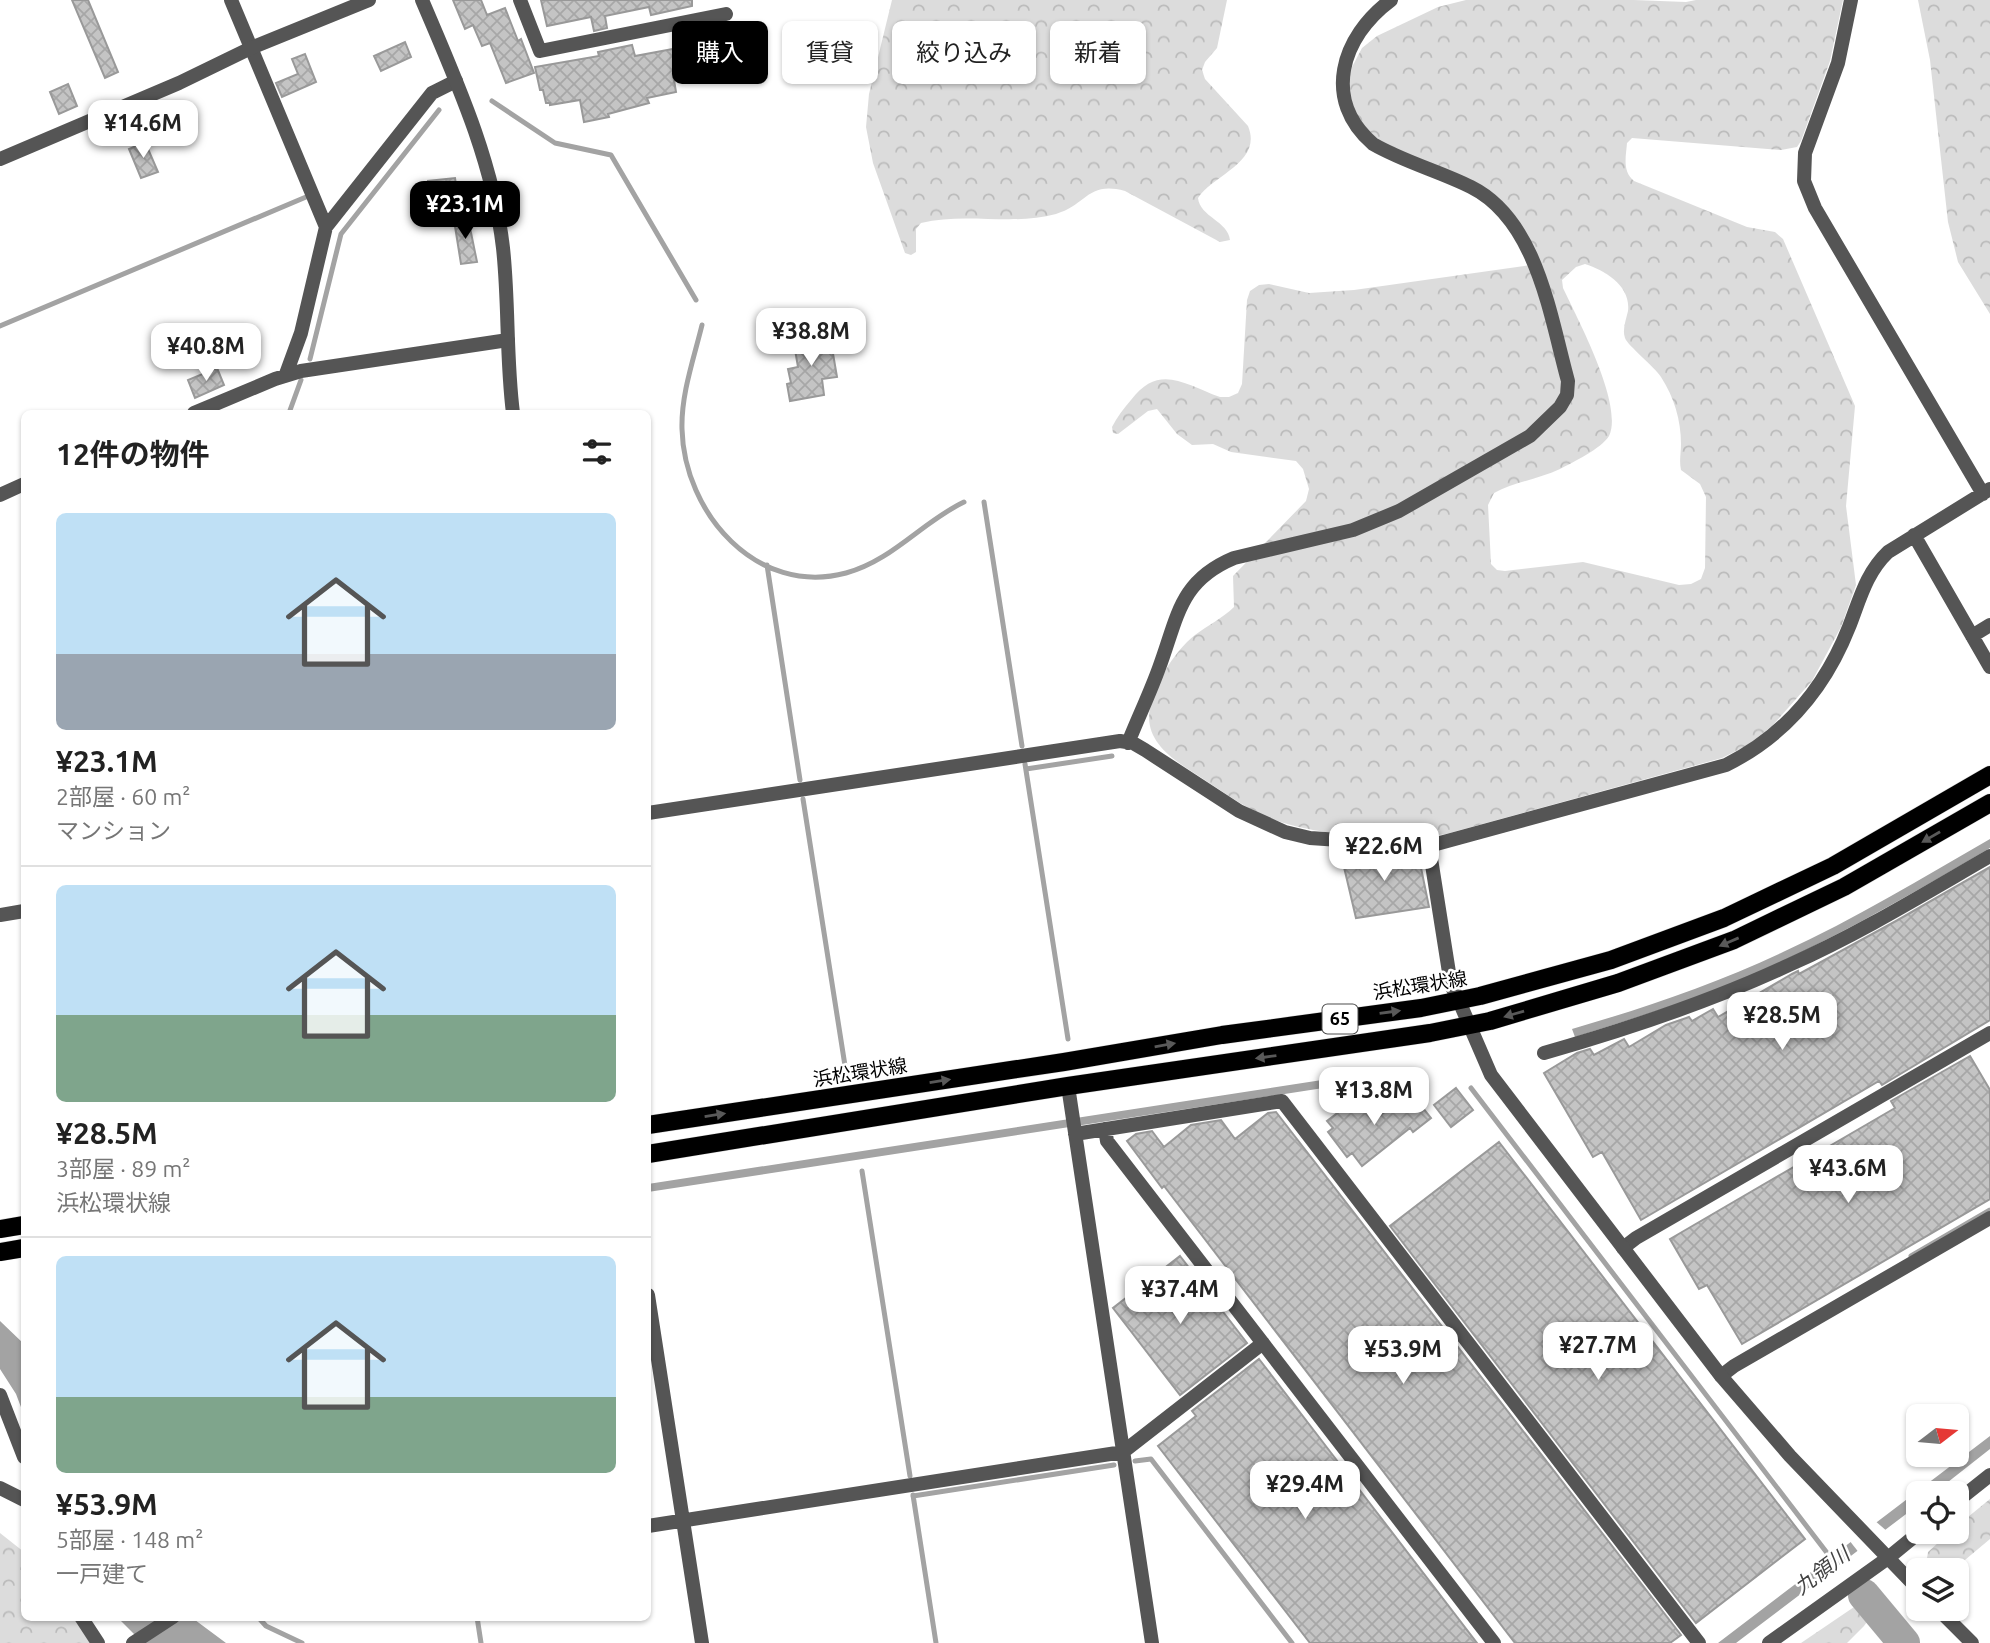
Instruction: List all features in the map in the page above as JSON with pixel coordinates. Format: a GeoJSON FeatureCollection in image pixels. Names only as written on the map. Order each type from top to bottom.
{"type":"FeatureCollection","features":[{"type":"Feature","properties":{"kind":"main road","name":"浜松環状線"},"geometry":{"type":"LineString","coordinates":[[651,1125],[1459,1001],[1611,960],[1724,918],[1833,866],[1990,775]]}},
{"type":"Feature","properties":{"kind":"main road","name":"65"},"geometry":{"type":"LineString","coordinates":[[651,1154],[1068,1086],[1469,1026],[1618,984],[1734,940],[1844,887],[1990,803]]}},
{"type":"Feature","properties":{"kind":"main road"},"geometry":{"type":"LineString","coordinates":[[0,1229],[21,1226]]}},
{"type":"Feature","properties":{"kind":"main road"},"geometry":{"type":"LineString","coordinates":[[0,1252],[21,1248]]}},
{"type":"Feature","properties":{"kind":"street"},"geometry":{"type":"LineString","coordinates":[[231,0],[326,227]]}},
{"type":"Feature","properties":{"kind":"street"},"geometry":{"type":"LineString","coordinates":[[0,159],[179,83],[251,48],[369,0]]}},
{"type":"Feature","properties":{"kind":"street"},"geometry":{"type":"LineString","coordinates":[[422,0],[482,151],[498,215],[503,248],[513,410]]}},
{"type":"Feature","properties":{"kind":"street"},"geometry":{"type":"LineString","coordinates":[[520,0],[540,51],[726,14]]}},
{"type":"Feature","properties":{"kind":"street"},"geometry":{"type":"LineString","coordinates":[[651,814],[1107,742],[1128,743],[1145,750],[1239,811],[1285,832],[1310,838],[1429,846],[1726,765],[1753,751],[1799,709],[1819,684],[1835,658],[1867,579],[1876,564],[1888,552],[1986,491],[1815,208],[1804,181],[1805,153],[1838,63],[1851,0]]}},
{"type":"Feature","properties":{"kind":"street"},"geometry":{"type":"LineString","coordinates":[[1128,743],[1181,605],[1202,575],[1234,558],[1353,530],[1399,511],[1530,436],[1553,415],[1567,395],[1568,381],[1535,265],[1517,228],[1497,206],[1472,188],[1373,144],[1360,133],[1350,119],[1344,103],[1344,68],[1363,27],[1385,2]]}},
{"type":"Feature","properties":{"kind":"street"},"geometry":{"type":"LineString","coordinates":[[286,374],[301,333],[326,227],[432,93],[456,81]]}},
{"type":"Feature","properties":{"kind":"street"},"geometry":{"type":"LineString","coordinates":[[201,410],[286,374],[508,340]]}},
{"type":"Feature","properties":{"kind":"street"},"geometry":{"type":"LineString","coordinates":[[0,495],[21,485]]}},
{"type":"Feature","properties":{"kind":"street"},"geometry":{"type":"LineString","coordinates":[[1914,536],[1990,667]]}},
{"type":"Feature","properties":{"kind":"street"},"geometry":{"type":"LineString","coordinates":[[1972,636],[1990,625]]}},
{"type":"Feature","properties":{"kind":"street"},"geometry":{"type":"LineString","coordinates":[[1429,846],[1451,985],[1491,1076],[1721,1376],[1765,1429],[1906,1576]]}},
{"type":"Feature","properties":{"kind":"street"},"geometry":{"type":"LineString","coordinates":[[1544,1053],[1653,1020],[1751,982],[1866,927],[1990,856]]}},
{"type":"Feature","properties":{"kind":"street"},"geometry":{"type":"LineString","coordinates":[[0,915],[21,912]]}},
{"type":"Feature","properties":{"kind":"street"},"geometry":{"type":"LineString","coordinates":[[1623,1248],[1990,1033]]}},
{"type":"Feature","properties":{"kind":"street"},"geometry":{"type":"LineString","coordinates":[[1068,1086],[1152,1643]]}},
{"type":"Feature","properties":{"kind":"street"},"geometry":{"type":"LineString","coordinates":[[1074,1132],[1282,1101],[1699,1643]]}},
{"type":"Feature","properties":{"kind":"street"},"geometry":{"type":"LineString","coordinates":[[1105,1129],[1107,1141],[1494,1643]]}},
{"type":"Feature","properties":{"kind":"street"},"geometry":{"type":"LineString","coordinates":[[1721,1376],[1990,1217]]}},
{"type":"Feature","properties":{"kind":"street"},"geometry":{"type":"LineString","coordinates":[[651,1314],[702,1643]]}},
{"type":"Feature","properties":{"kind":"street"},"geometry":{"type":"LineString","coordinates":[[651,1526],[1123,1452],[1263,1343]]}},
{"type":"Feature","properties":{"kind":"street"},"geometry":{"type":"LineString","coordinates":[[0,1395],[21,1449]]}},
{"type":"Feature","properties":{"kind":"street"},"geometry":{"type":"LineString","coordinates":[[1969,1492],[1990,1475]]}},
{"type":"Feature","properties":{"kind":"street"},"geometry":{"type":"LineString","coordinates":[[0,1488],[21,1498]]}},
{"type":"Feature","properties":{"kind":"street"},"geometry":{"type":"LineString","coordinates":[[1769,1643],[1883,1553],[1906,1540]]}},
{"type":"Feature","properties":{"kind":"street"},"geometry":{"type":"LineString","coordinates":[[84,1621],[98,1643]]}},
{"type":"Feature","properties":{"kind":"street"},"geometry":{"type":"LineString","coordinates":[[133,1643],[167,1621]]}},
{"type":"Feature","properties":{"kind":"street"},"geometry":{"type":"LineString","coordinates":[[1950,1621],[1972,1643]]}},
{"type":"Feature","properties":{"kind":"green space"},"geometry":{"type":"Polygon","coordinates":[[[892,0],[1227,0],[1217,48],[1202,70],[1205,79],[1248,126],[1251,138],[1243,159],[1198,198],[1204,210],[1224,228],[1230,240],[1220,242],[1125,191],[1103,189],[1088,195],[1066,210],[1040,217],[955,219],[921,223],[916,229],[916,252],[911,255],[905,253],[873,163],[866,127],[871,84],[878,84],[878,57],[892,0]]]}},
{"type":"Feature","properties":{"kind":"green space"},"geometry":{"type":"Polygon","coordinates":[[[1466,0],[1843,0],[1830,61],[1797,147],[1781,150],[1632,138],[1627,143],[1626,164],[1634,181],[1747,227],[1775,232],[1783,239],[1855,406],[1846,506],[1856,585],[1841,627],[1812,681],[1772,726],[1748,745],[1722,758],[1446,834],[1355,836],[1286,824],[1248,808],[1179,763],[1158,743],[1150,727],[1150,706],[1164,672],[1187,642],[1234,607],[1233,576],[1306,501],[1309,489],[1303,469],[1296,461],[1231,452],[1213,444],[1192,445],[1177,434],[1157,409],[1148,411],[1118,434],[1113,433],[1112,427],[1141,389],[1162,379],[1183,382],[1220,397],[1238,393],[1242,384],[1247,300],[1250,291],[1259,285],[1269,284],[1309,293],[1354,290],[1531,265],[1532,244],[1508,209],[1376,140],[1355,116],[1347,85],[1352,67],[1362,48],[1377,36],[1438,7],[1466,0]],[[1585,264],[1576,267],[1562,280],[1563,288],[1605,383],[1612,422],[1609,436],[1594,450],[1560,469],[1494,493],[1488,505],[1491,564],[1497,570],[1505,571],[1583,562],[1679,585],[1691,584],[1701,579],[1705,568],[1706,497],[1700,484],[1681,470],[1680,426],[1666,385],[1658,372],[1625,338],[1628,311],[1626,294],[1609,275],[1585,264]]]}},
{"type":"Feature","properties":{"kind":"green space"},"geometry":{"type":"Polygon","coordinates":[[[1918,0],[1990,0],[1990,314],[1958,262],[1948,222],[1930,60],[1918,0]]]}},
{"type":"Feature","properties":{"kind":"green space"},"geometry":{"type":"Polygon","coordinates":[[[1990,1499],[1990,1539],[1967,1558],[1927,1558],[1928,1552],[1937,1544],[1969,1544],[1969,1516],[1990,1499]]]}},
{"type":"Feature","properties":{"kind":"green space"},"geometry":{"type":"Polygon","coordinates":[[[0,1533],[21,1550],[21,1621],[78,1621],[92,1643],[0,1643],[0,1533]]]}},
{"type":"Feature","properties":{"kind":"green space"},"geometry":{"type":"Polygon","coordinates":[[[1857,1605],[1865,1606],[1869,1611],[1869,1619],[1847,1643],[1801,1643],[1857,1605]]]}},
{"type":"Feature","properties":{"kind":"water"},"geometry":{"type":"Polygon","coordinates":[[[1990,839],[1990,848],[1872,915],[1781,962],[1707,993],[1575,1037],[1572,1029],[1705,985],[1810,939],[1990,839]]]}},
{"type":"Feature","properties":{"kind":"water"},"geometry":{"type":"Polygon","coordinates":[[[1400,1068],[1401,1076],[651,1192],[651,1184],[1400,1068]]]}},
{"type":"Feature","properties":{"kind":"water"},"geometry":{"type":"Polygon","coordinates":[[[0,1321],[21,1341],[21,1407],[0,1369],[0,1321]]]}},
{"type":"Feature","properties":{"kind":"water"},"geometry":{"type":"Polygon","coordinates":[[[1990,1436],[1990,1449],[1969,1466],[1969,1452],[1990,1436]]]}},
{"type":"Feature","properties":{"kind":"water"},"geometry":{"type":"Polygon","coordinates":[[[1949,1467],[1967,1467],[1949,1481],[1931,1481],[1949,1467]]]}},
{"type":"Feature","properties":{"kind":"water","name":"九領川"},"geometry":{"type":"Polygon","coordinates":[[[1906,1500],[1906,1514],[1736,1643],[1718,1643],[1906,1500]]]}},
{"type":"Feature","properties":{"kind":"water"},"geometry":{"type":"Polygon","coordinates":[[[121,1621],[196,1621],[226,1643],[143,1643],[121,1621]]]}},
{"type":"Feature","properties":{"kind":"pier"},"geometry":{"type":"Polygon","coordinates":[[[1874,1520],[1888,1532],[1860,1554],[1849,1540],[1874,1520]]]}},
{"type":"Feature","properties":{"kind":"building"},"geometry":{"type":"Polygon","coordinates":[[[72,0],[88,0],[118,72],[105,78],[72,0]]]}},
{"type":"Feature","properties":{"kind":"building"},"geometry":{"type":"Polygon","coordinates":[[[453,0],[481,0],[487,15],[505,8],[534,73],[506,83],[490,43],[482,46],[473,25],[465,29],[453,0]]]}},
{"type":"Feature","properties":{"kind":"building"},"geometry":{"type":"Polygon","coordinates":[[[541,0],[692,0],[692,6],[651,15],[649,7],[605,16],[607,28],[594,31],[591,17],[547,26],[541,0]]]}},
{"type":"Feature","properties":{"kind":"building"},"geometry":{"type":"Polygon","coordinates":[[[405,42],[411,57],[381,71],[374,56],[405,42]]]}},
{"type":"Feature","properties":{"kind":"building"},"geometry":{"type":"Polygon","coordinates":[[[632,45],[635,56],[672,49],[672,84],[675,84],[676,92],[647,98],[649,103],[608,114],[609,117],[584,122],[580,100],[550,105],[546,103],[543,90],[540,90],[535,67],[599,56],[598,52],[632,45]]]}},
{"type":"Feature","properties":{"kind":"building"},"geometry":{"type":"Polygon","coordinates":[[[305,54],[316,82],[282,97],[276,83],[298,74],[292,59],[305,54]]]}},
{"type":"Feature","properties":{"kind":"building"},"geometry":{"type":"Polygon","coordinates":[[[68,84],[77,106],[59,114],[50,92],[68,84]]]}},
{"type":"Feature","properties":{"kind":"building"},"geometry":{"type":"Polygon","coordinates":[[[145,142],[158,172],[141,178],[129,149],[145,142]]]}},
{"type":"Feature","properties":{"kind":"building"},"geometry":{"type":"Polygon","coordinates":[[[455,178],[461,219],[430,223],[428,181],[455,178]]]}},
{"type":"Feature","properties":{"kind":"building"},"geometry":{"type":"Polygon","coordinates":[[[468,218],[477,262],[461,264],[454,220],[468,218]]]}},
{"type":"Feature","properties":{"kind":"building"},"geometry":{"type":"Polygon","coordinates":[[[818,334],[820,344],[831,342],[837,377],[822,379],[824,395],[790,401],[787,384],[791,383],[788,369],[798,367],[793,338],[818,334]]]}},
{"type":"Feature","properties":{"kind":"building"},"geometry":{"type":"Polygon","coordinates":[[[217,368],[224,385],[195,398],[188,380],[217,368]]]}},
{"type":"Feature","properties":{"kind":"building"},"geometry":{"type":"Polygon","coordinates":[[[1340,850],[1403,854],[1404,857],[1419,858],[1429,907],[1356,918],[1340,850]]]}},
{"type":"Feature","properties":{"kind":"building"},"geometry":{"type":"Polygon","coordinates":[[[1990,867],[1990,1020],[1882,1085],[1879,1081],[1641,1220],[1602,1152],[1593,1157],[1544,1073],[1577,1053],[1590,1049],[1594,1055],[1624,1039],[1629,1047],[1666,1025],[1689,1017],[1692,1021],[1713,1009],[1718,1017],[1990,867]]]}},
{"type":"Feature","properties":{"kind":"building"},"geometry":{"type":"Polygon","coordinates":[[[1970,1056],[1990,1090],[1990,1199],[1742,1344],[1707,1285],[1699,1289],[1670,1239],[1895,1108],[1891,1101],[1970,1056]]]}},
{"type":"Feature","properties":{"kind":"building"},"geometry":{"type":"Polygon","coordinates":[[[1456,1088],[1473,1110],[1451,1127],[1434,1105],[1456,1088]]]}},
{"type":"Feature","properties":{"kind":"building"},"geometry":{"type":"Polygon","coordinates":[[[1410,1092],[1431,1118],[1413,1132],[1410,1128],[1362,1166],[1352,1153],[1347,1157],[1328,1132],[1333,1128],[1327,1121],[1360,1096],[1377,1118],[1410,1092]]]}},
{"type":"Feature","properties":{"kind":"building"},"geometry":{"type":"Polygon","coordinates":[[[1276,1112],[1681,1635],[1670,1643],[1515,1643],[1127,1141],[1136,1134],[1152,1131],[1164,1147],[1191,1125],[1221,1120],[1235,1139],[1268,1113],[1276,1112]]]}},
{"type":"Feature","properties":{"kind":"building"},"geometry":{"type":"Polygon","coordinates":[[[1499,1142],[1805,1539],[1696,1623],[1390,1226],[1499,1142]]]}},
{"type":"Feature","properties":{"kind":"building"},"geometry":{"type":"Polygon","coordinates":[[[1180,1256],[1247,1343],[1180,1395],[1113,1308],[1180,1256]]]}},
{"type":"Feature","properties":{"kind":"building"},"geometry":{"type":"Polygon","coordinates":[[[1259,1359],[1477,1643],[1310,1643],[1158,1446],[1196,1416],[1192,1411],[1259,1359]]]}},
{"type":"Feature","properties":{"kind":"waterway"},"geometry":{"type":"LineString","coordinates":[[492,101],[555,143],[611,155],[696,300]]}},
{"type":"Feature","properties":{"kind":"waterway"},"geometry":{"type":"LineString","coordinates":[[310,359],[341,234],[439,110]]}},
{"type":"Feature","properties":{"kind":"waterway"},"geometry":{"type":"LineString","coordinates":[[0,326],[306,197]]}},
{"type":"Feature","properties":{"kind":"waterway"},"geometry":{"type":"LineString","coordinates":[[702,325],[682,416],[686,460],[696,490],[711,518],[731,542],[756,560],[783,572],[813,577],[846,573],[893,550],[964,502]]}},
{"type":"Feature","properties":{"kind":"waterway"},"geometry":{"type":"LineString","coordinates":[[290,410],[301,380]]}},
{"type":"Feature","properties":{"kind":"waterway"},"geometry":{"type":"LineString","coordinates":[[984,502],[1022,746]]}},
{"type":"Feature","properties":{"kind":"waterway"},"geometry":{"type":"LineString","coordinates":[[767,565],[800,780]]}},
{"type":"Feature","properties":{"kind":"waterway"},"geometry":{"type":"LineString","coordinates":[[1026,769],[1112,756]]}},
{"type":"Feature","properties":{"kind":"waterway"},"geometry":{"type":"LineString","coordinates":[[1025,764],[1068,1039]]}},
{"type":"Feature","properties":{"kind":"waterway"},"geometry":{"type":"LineString","coordinates":[[803,799],[846,1072]]}},
{"type":"Feature","properties":{"kind":"waterway","name":"九領川"},"geometry":{"type":"LineString","coordinates":[[1471,1088],[1834,1562]]}},
{"type":"Feature","properties":{"kind":"waterway"},"geometry":{"type":"LineString","coordinates":[[862,1171],[910,1476]]}},
{"type":"Feature","properties":{"kind":"waterway"},"geometry":{"type":"LineString","coordinates":[[1911,1256],[1990,1210]]}},
{"type":"Feature","properties":{"kind":"waterway"},"geometry":{"type":"LineString","coordinates":[[1135,1461],[1151,1459],[1292,1643]]}},
{"type":"Feature","properties":{"kind":"waterway"},"geometry":{"type":"LineString","coordinates":[[913,1496],[1114,1465]]}},
{"type":"Feature","properties":{"kind":"waterway"},"geometry":{"type":"LineString","coordinates":[[913,1495],[936,1643]]}},
{"type":"Feature","properties":{"kind":"waterway"},"geometry":{"type":"LineString","coordinates":[[1864,1595],[1904,1643]]}},
{"type":"Feature","properties":{"kind":"waterway"},"geometry":{"type":"LineString","coordinates":[[262,1621],[266,1626],[302,1643]]}},
{"type":"Feature","properties":{"kind":"waterway"},"geometry":{"type":"LineString","coordinates":[[478,1621],[481,1643]]}}]}
